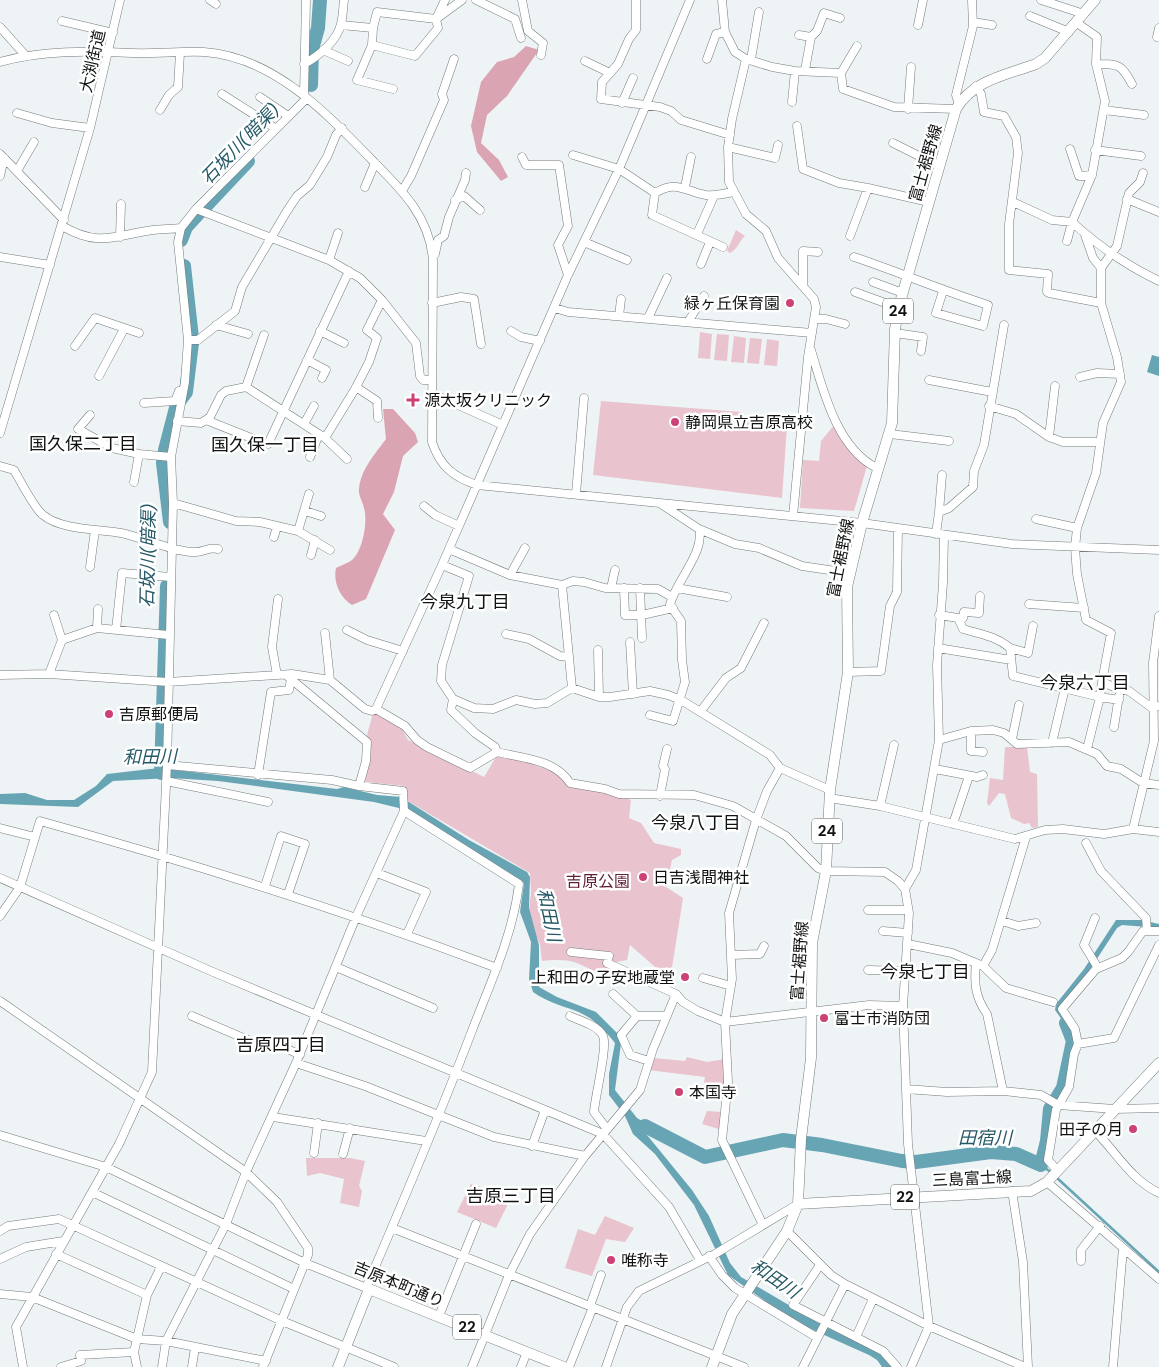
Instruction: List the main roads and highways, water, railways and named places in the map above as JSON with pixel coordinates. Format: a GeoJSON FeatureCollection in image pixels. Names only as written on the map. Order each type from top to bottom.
{"type":"FeatureCollection","features":[{"type":"Feature","properties":{"kind":"main road","name":"富士裾野線"},"geometry":{"type":"LineString","coordinates":[[798,1204],[801,1142],[811,1058],[812,943],[826,871],[830,794],[848,672],[845,601],[849,573],[862,523],[890,434],[895,403],[895,332],[899,308],[958,106],[976,86],[1036,64],[1051,53],[1095,0]]}},
{"type":"Feature","properties":{"kind":"main road","name":"三島富士線"},"geometry":{"type":"LineString","coordinates":[[798,1204],[1032,1191],[1053,1175],[1159,1063]]}},
{"type":"Feature","properties":{"kind":"main road"},"geometry":{"type":"LineString","coordinates":[[712,1367],[732,1314],[787,1231],[798,1204]]}},
{"type":"Feature","properties":{"kind":"main road","name":"吉原本町通り"},"geometry":{"type":"LineString","coordinates":[[338,1367],[368,1288],[564,1367]]}},
{"type":"Feature","properties":{"kind":"water"},"geometry":{"type":"Polygon","coordinates":[[[1152,355],[1159,357],[1159,376],[1147,372],[1152,355]]]}},
{"type":"Feature","properties":{"kind":"water"},"geometry":{"type":"Polygon","coordinates":[[[159,768],[337,789],[344,787],[377,795],[401,797],[469,840],[527,872],[530,877],[529,908],[539,945],[539,987],[557,997],[596,1012],[617,1033],[621,1043],[615,1090],[637,1118],[663,1133],[662,1135],[638,1124],[692,1190],[709,1216],[730,1263],[741,1277],[826,1327],[881,1353],[894,1367],[882,1367],[877,1360],[869,1355],[795,1322],[728,1275],[694,1205],[655,1154],[633,1134],[625,1116],[609,1095],[609,1074],[615,1043],[592,1020],[533,992],[529,979],[531,942],[520,912],[524,883],[407,810],[374,802],[218,781],[171,778],[113,781],[78,807],[0,804],[0,794],[25,793],[47,800],[74,800],[96,786],[107,774],[159,768]]]}},
{"type":"Feature","properties":{"kind":"water"},"geometry":{"type":"Polygon","coordinates":[[[1116,920],[1141,920],[1159,924],[1159,928],[1122,925],[1117,928],[1089,971],[1060,1005],[1059,1010],[1066,1019],[1074,1040],[1070,1040],[1067,1027],[1055,1010],[1056,1004],[1084,969],[1116,920]]]}},
{"type":"Feature","properties":{"kind":"waterway"},"geometry":{"type":"LineString","coordinates":[[311,85],[312,49],[318,28],[320,0]]}},
{"type":"Feature","properties":{"kind":"waterway","name":"石坂川(暗渠)"},"geometry":{"type":"LineString","coordinates":[[202,210],[248,161]]}},
{"type":"Feature","properties":{"kind":"waterway","name":"石坂川(暗渠)"},"geometry":{"type":"LineString","coordinates":[[181,240],[186,227],[198,214]]}},
{"type":"Feature","properties":{"kind":"waterway","name":"石坂川(暗渠)"},"geometry":{"type":"LineString","coordinates":[[184,266],[192,338]]}},
{"type":"Feature","properties":{"kind":"waterway","name":"石坂川(暗渠)"},"geometry":{"type":"LineString","coordinates":[[170,522],[163,463],[177,404],[186,392],[192,343]]}},
{"type":"Feature","properties":{"kind":"waterway","name":"石坂川(暗渠)"},"geometry":{"type":"LineString","coordinates":[[161,773],[167,586]]}},
{"type":"Feature","properties":{"kind":"waterway","name":"田宿川"},"geometry":{"type":"LineString","coordinates":[[645,1126],[705,1157],[783,1140],[822,1145],[902,1161],[916,1162],[991,1152],[1016,1154],[1041,1165],[1047,1141],[1050,1109],[1063,1088],[1073,1041],[1066,1023]]}},
{"type":"Feature","properties":{"kind":"waterway"},"geometry":{"type":"LineString","coordinates":[[1041,1165],[1052,1173]]}},
{"type":"Feature","properties":{"kind":"waterway"},"geometry":{"type":"LineString","coordinates":[[1056,1177],[1159,1272]]}},
{"type":"Feature","properties":{"kind":"place","name":"緑ヶ丘保育園"},"geometry":{"type":"Point","coordinates":[790,303]}},
{"type":"Feature","properties":{"kind":"place","name":"源太坂クリニック"},"geometry":{"type":"Point","coordinates":[413,400]}},
{"type":"Feature","properties":{"kind":"place","name":"静岡県立吉原高校"},"geometry":{"type":"Point","coordinates":[675,422]}},
{"type":"Feature","properties":{"kind":"place","name":"吉原郵便局"},"geometry":{"type":"Point","coordinates":[109,714]}},
{"type":"Feature","properties":{"kind":"place","name":"日吉浅間神社"},"geometry":{"type":"Point","coordinates":[643,877]}},
{"type":"Feature","properties":{"kind":"place","name":"上和田の子安地蔵堂"},"geometry":{"type":"Point","coordinates":[685,977]}},
{"type":"Feature","properties":{"kind":"place","name":"富士市消防団"},"geometry":{"type":"Point","coordinates":[824,1018]}},
{"type":"Feature","properties":{"kind":"place","name":"本国寺"},"geometry":{"type":"Point","coordinates":[679,1092]}},
{"type":"Feature","properties":{"kind":"place","name":"田子の月"},"geometry":{"type":"Point","coordinates":[1133,1129]}},
{"type":"Feature","properties":{"kind":"place","name":"唯称寺"},"geometry":{"type":"Point","coordinates":[611,1260]}},
{"type":"Feature","properties":{"kind":"district","name":"国久保二丁目"},"geometry":{"type":"Point","coordinates":[83,444]}},
{"type":"Feature","properties":{"kind":"district","name":"国久保一丁目"},"geometry":{"type":"Point","coordinates":[265,445]}},
{"type":"Feature","properties":{"kind":"district","name":"今泉九丁目"},"geometry":{"type":"Point","coordinates":[465,602]}},
{"type":"Feature","properties":{"kind":"district","name":"今泉六丁目"},"geometry":{"type":"Point","coordinates":[1085,683]}},
{"type":"Feature","properties":{"kind":"district","name":"今泉八丁目"},"geometry":{"type":"Point","coordinates":[696,823]}},
{"type":"Feature","properties":{"kind":"district","name":"今泉七丁目"},"geometry":{"type":"Point","coordinates":[925,972]}},
{"type":"Feature","properties":{"kind":"district","name":"吉原四丁目"},"geometry":{"type":"Point","coordinates":[281,1045]}},
{"type":"Feature","properties":{"kind":"district","name":"吉原三丁目"},"geometry":{"type":"Point","coordinates":[511,1196]}},
{"type":"Feature","properties":{"kind":"water label","name":"和田川"},"geometry":{"type":"Point","coordinates":[150,757]}},
{"type":"Feature","properties":{"kind":"water label","name":"和田川"},"geometry":{"type":"Point","coordinates":[549,915]}},
{"type":"Feature","properties":{"kind":"water label","name":"和田川"},"geometry":{"type":"Point","coordinates":[775,1279]}},
{"type":"Feature","properties":{"kind":"park label","name":"吉原公園"},"geometry":{"type":"Point","coordinates":[598,881]}}]}
